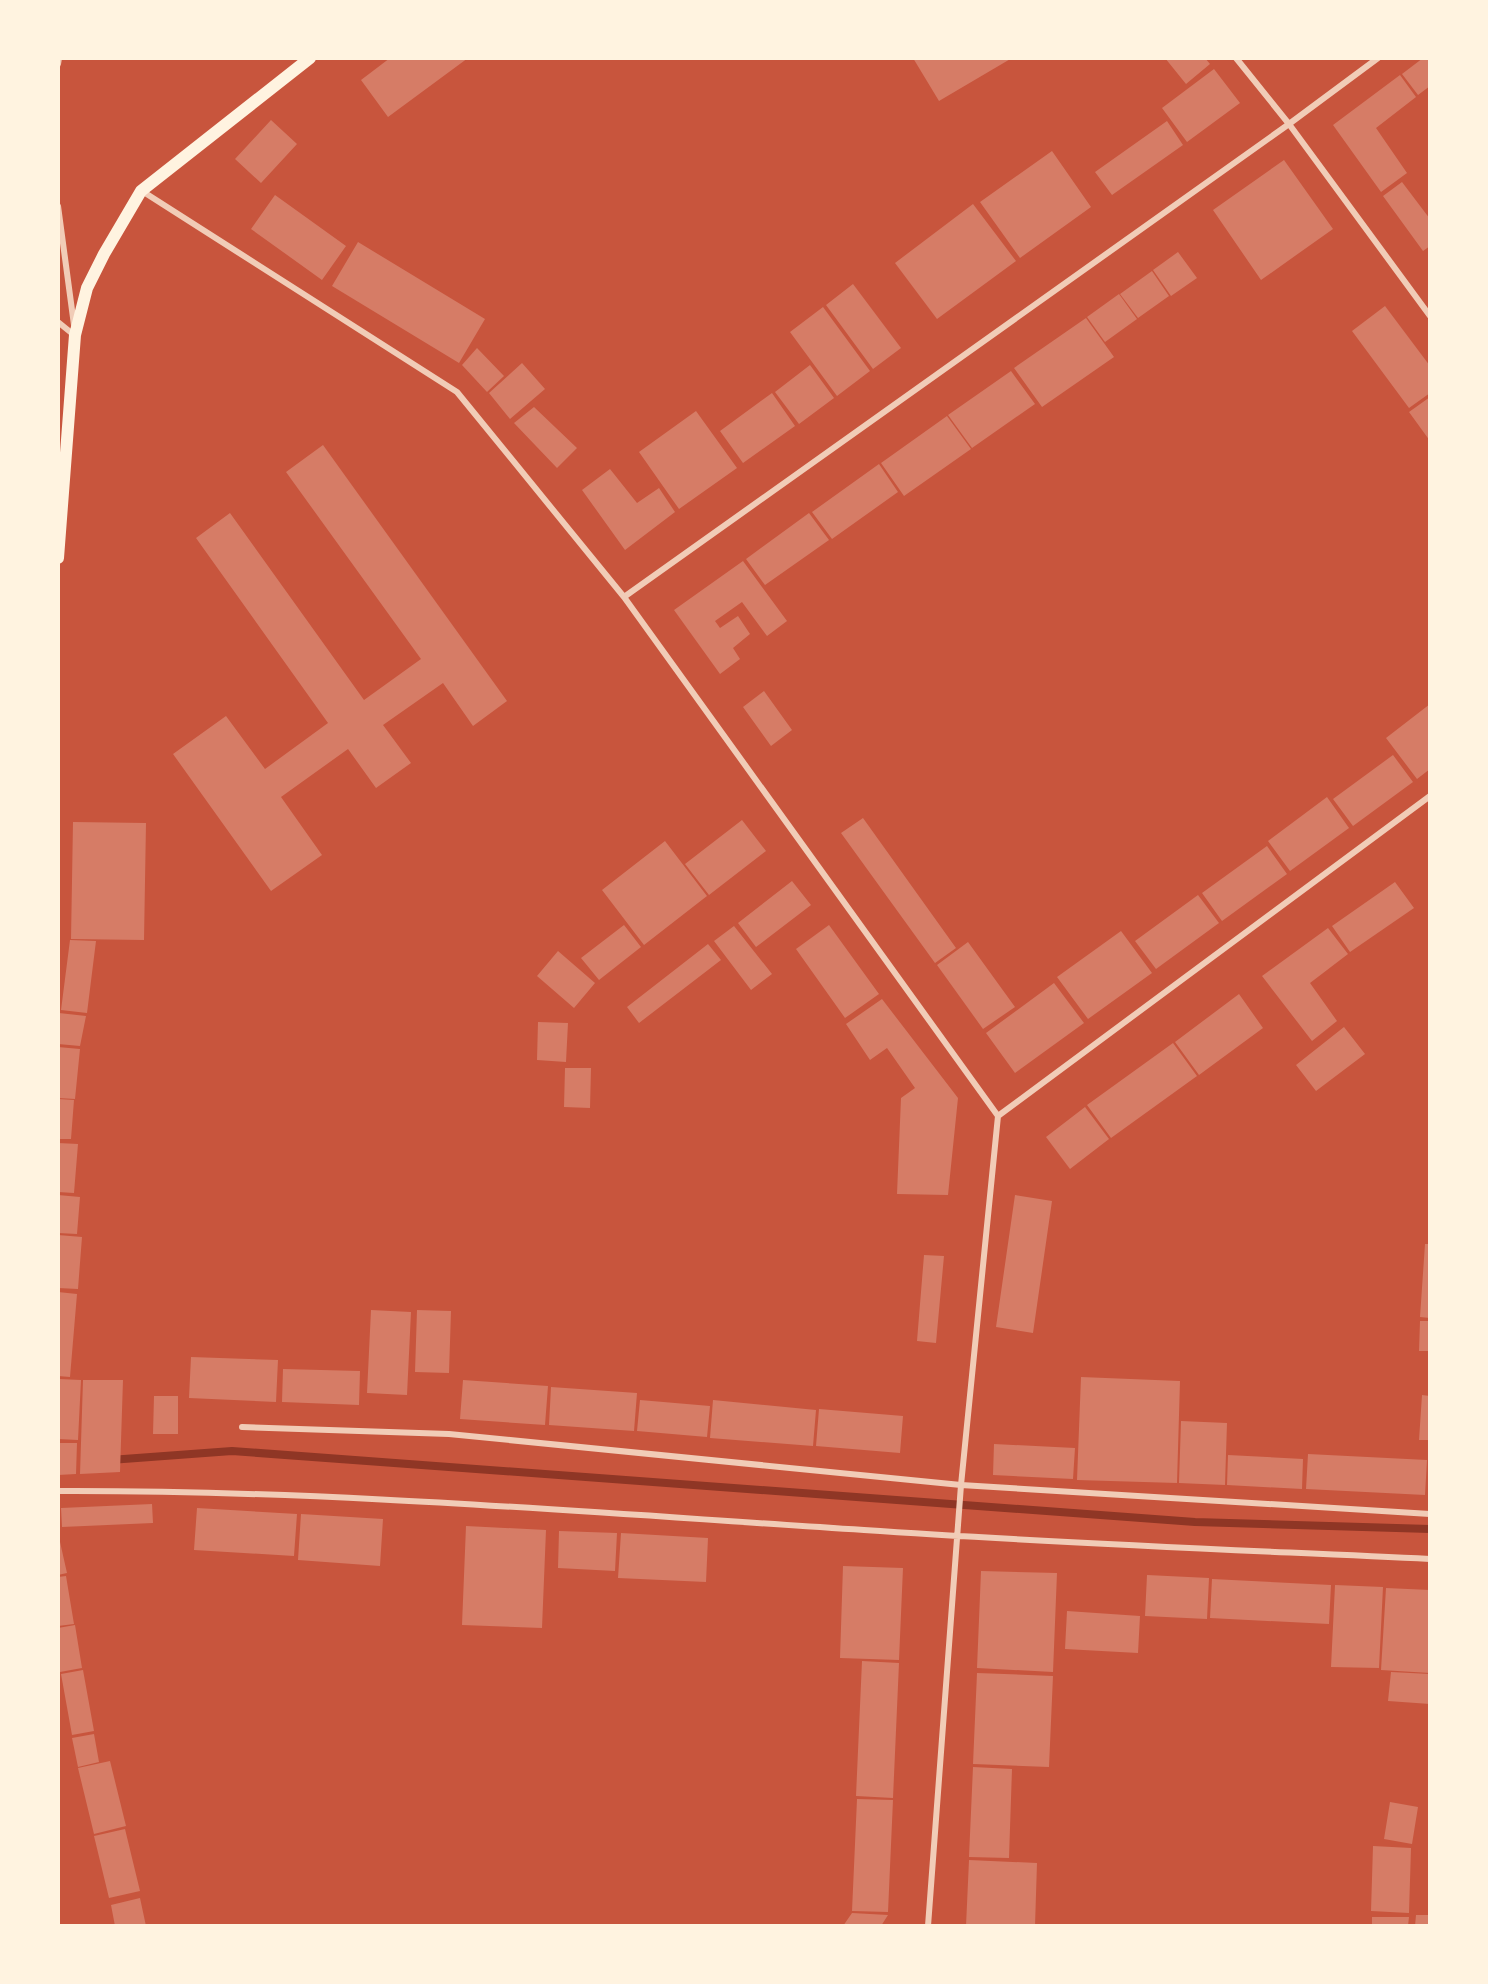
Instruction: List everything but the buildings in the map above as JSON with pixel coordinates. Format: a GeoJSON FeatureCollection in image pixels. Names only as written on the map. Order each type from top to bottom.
{"type":"FeatureCollection","features":[{"type":"Feature","properties":{"kind":"main road"},"geometry":{"type":"LineString","coordinates":[[58,558],[75,335],[87,288],[141,190],[310,58]]}},
{"type":"Feature","properties":{"kind":"street"},"geometry":{"type":"LineString","coordinates":[[58,64],[59,58]]}},
{"type":"Feature","properties":{"kind":"street"},"geometry":{"type":"LineString","coordinates":[[1236,58],[1289,124],[1430,316]]}},
{"type":"Feature","properties":{"kind":"street"},"geometry":{"type":"LineString","coordinates":[[624,597],[1289,124],[1378,58]]}},
{"type":"Feature","properties":{"kind":"street"},"geometry":{"type":"LineString","coordinates":[[141,190],[457,392],[624,597],[998,1116],[961,1488],[928,1926]]}},
{"type":"Feature","properties":{"kind":"street"},"geometry":{"type":"LineString","coordinates":[[58,206],[75,335]]}},
{"type":"Feature","properties":{"kind":"street"},"geometry":{"type":"LineString","coordinates":[[58,322],[75,335]]}},
{"type":"Feature","properties":{"kind":"street"},"geometry":{"type":"LineString","coordinates":[[998,1116],[1430,796]]}},
{"type":"Feature","properties":{"kind":"street"},"geometry":{"type":"LineString","coordinates":[[242,1427],[449,1434],[961,1488],[1430,1514]]}},
{"type":"Feature","properties":{"kind":"street"},"geometry":{"type":"LineString","coordinates":[[58,1491],[206,1491],[411,1500],[958,1534],[1430,1559]]}},
{"type":"Feature","properties":{"kind":"waterway"},"geometry":{"type":"LineString","coordinates":[[110,1460],[232,1451],[1195,1522],[1430,1529]]}}]}
